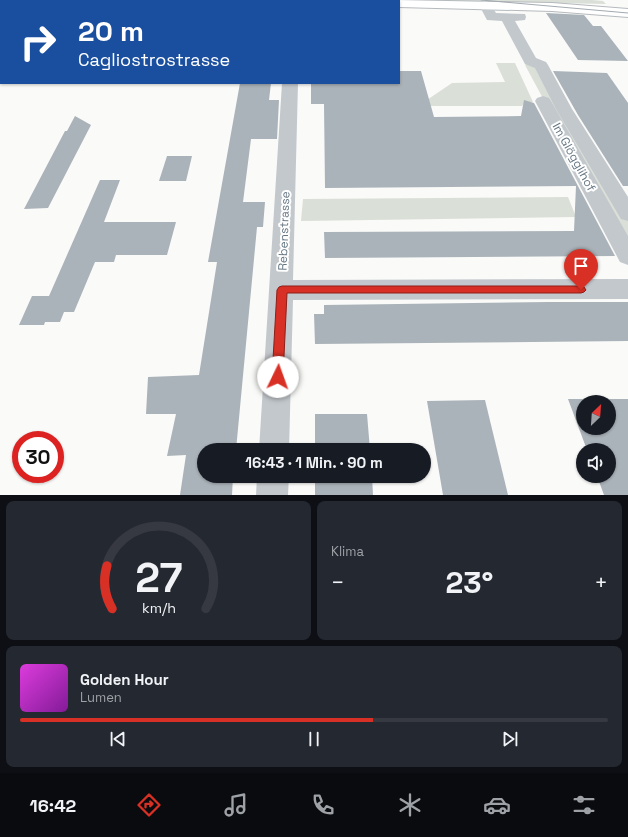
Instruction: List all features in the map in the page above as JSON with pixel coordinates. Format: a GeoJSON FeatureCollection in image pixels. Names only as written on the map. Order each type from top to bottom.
{"type":"FeatureCollection","features":[{"type":"Feature","properties":{"kind":"main road"},"geometry":{"type":"LineString","coordinates":[[400,3],[485,5]]}},
{"type":"Feature","properties":{"kind":"main road"},"geometry":{"type":"LineString","coordinates":[[510,11],[552,7],[628,13]]}},
{"type":"Feature","properties":{"kind":"street"},"geometry":{"type":"LineString","coordinates":[[485,5],[492,17],[510,11]]}},
{"type":"Feature","properties":{"kind":"street","name":"Im Glögglihof"},"geometry":{"type":"LineString","coordinates":[[510,11],[530,61],[541,65],[542,90],[566,142],[628,256]]}},
{"type":"Feature","properties":{"kind":"street","name":"Im Glögglihof"},"geometry":{"type":"LineString","coordinates":[[530,61],[524,65],[542,90],[585,142],[624,206]]}},
{"type":"Feature","properties":{"kind":"street","name":"Rebenstrasse"},"geometry":{"type":"LineString","coordinates":[[274,443],[290,84]]}},
{"type":"Feature","properties":{"kind":"street"},"geometry":{"type":"LineString","coordinates":[[566,142],[585,142]]}},
{"type":"Feature","properties":{"kind":"street"},"geometry":{"type":"LineString","coordinates":[[597,199],[624,206]]}},
{"type":"Feature","properties":{"kind":"street"},"geometry":{"type":"LineString","coordinates":[[282,290],[628,290]]}},
{"type":"Feature","properties":{"kind":"street"},"geometry":{"type":"LineString","coordinates":[[272,495],[273,483]]}},
{"type":"Feature","properties":{"kind":"shaded area"},"geometry":{"type":"Polygon","coordinates":[[[419,0],[592,0],[603,1],[606,4],[419,0]]]}},
{"type":"Feature","properties":{"kind":"shaded area"},"geometry":{"type":"Polygon","coordinates":[[[530,61],[541,65],[628,213],[628,256],[525,65],[530,61]]]}},
{"type":"Feature","properties":{"kind":"shaded area"},"geometry":{"type":"Polygon","coordinates":[[[496,63],[515,63],[533,102],[524,103],[522,106],[418,106],[452,83],[505,82],[496,63]]]}},
{"type":"Feature","properties":{"kind":"shaded area"},"geometry":{"type":"Polygon","coordinates":[[[568,197],[576,217],[301,221],[303,199],[568,197]]]}},
{"type":"Feature","properties":{"kind":"building"},"geometry":{"type":"Polygon","coordinates":[[[546,13],[584,15],[593,26],[601,26],[628,61],[578,60],[546,13]]]}},
{"type":"Feature","properties":{"kind":"building"},"geometry":{"type":"Polygon","coordinates":[[[400,71],[421,71],[434,117],[521,116],[524,100],[534,103],[615,256],[325,258],[324,232],[574,231],[576,186],[325,188],[324,104],[311,104],[311,84],[400,84],[400,71]]]}},
{"type":"Feature","properties":{"kind":"building"},"geometry":{"type":"Polygon","coordinates":[[[553,71],[607,73],[628,103],[628,186],[623,186],[578,115],[553,71]]]}},
{"type":"Feature","properties":{"kind":"building"},"geometry":{"type":"Polygon","coordinates":[[[240,84],[271,84],[269,100],[279,100],[277,139],[251,139],[243,202],[265,202],[263,227],[257,227],[237,443],[197,443],[197,483],[233,483],[232,495],[180,495],[186,455],[167,456],[176,414],[146,414],[148,377],[199,375],[217,262],[208,262],[240,84]]]}},
{"type":"Feature","properties":{"kind":"building"},"geometry":{"type":"Polygon","coordinates":[[[75,116],[91,125],[48,208],[24,209],[65,131],[67,131],[75,116]]]}},
{"type":"Feature","properties":{"kind":"building"},"geometry":{"type":"Polygon","coordinates":[[[167,156],[192,156],[186,181],[159,181],[167,156]]]}},
{"type":"Feature","properties":{"kind":"building"},"geometry":{"type":"Polygon","coordinates":[[[100,180],[120,180],[104,222],[176,222],[167,255],[116,255],[114,262],[95,262],[74,312],[64,312],[60,322],[45,322],[44,325],[19,325],[32,296],[49,296],[100,180]]]}},
{"type":"Feature","properties":{"kind":"building"},"geometry":{"type":"Polygon","coordinates":[[[628,302],[628,341],[315,344],[314,314],[324,314],[324,305],[628,302]]]}},
{"type":"Feature","properties":{"kind":"building"},"geometry":{"type":"Polygon","coordinates":[[[568,399],[576,399],[576,420],[568,399]]]}},
{"type":"Feature","properties":{"kind":"building"},"geometry":{"type":"Polygon","coordinates":[[[616,399],[628,399],[628,495],[604,495],[600,483],[616,483],[616,443],[584,443],[581,435],[616,435],[616,399]]]}},
{"type":"Feature","properties":{"kind":"building"},"geometry":{"type":"Polygon","coordinates":[[[485,400],[508,495],[443,495],[427,401],[485,400]]]}},
{"type":"Feature","properties":{"kind":"building"},"geometry":{"type":"Polygon","coordinates":[[[315,414],[367,414],[369,443],[315,443],[315,414]]]}},
{"type":"Feature","properties":{"kind":"building"},"geometry":{"type":"Polygon","coordinates":[[[315,483],[372,483],[373,495],[315,495],[315,483]]]}},
{"type":"Feature","properties":{"kind":"tram line"},"geometry":{"type":"LineString","coordinates":[[481,0],[628,13]]}},
{"type":"Feature","properties":{"kind":"route"},"geometry":{"type":"LineString","coordinates":[[278,377],[282,290],[581,290]]}}]}
